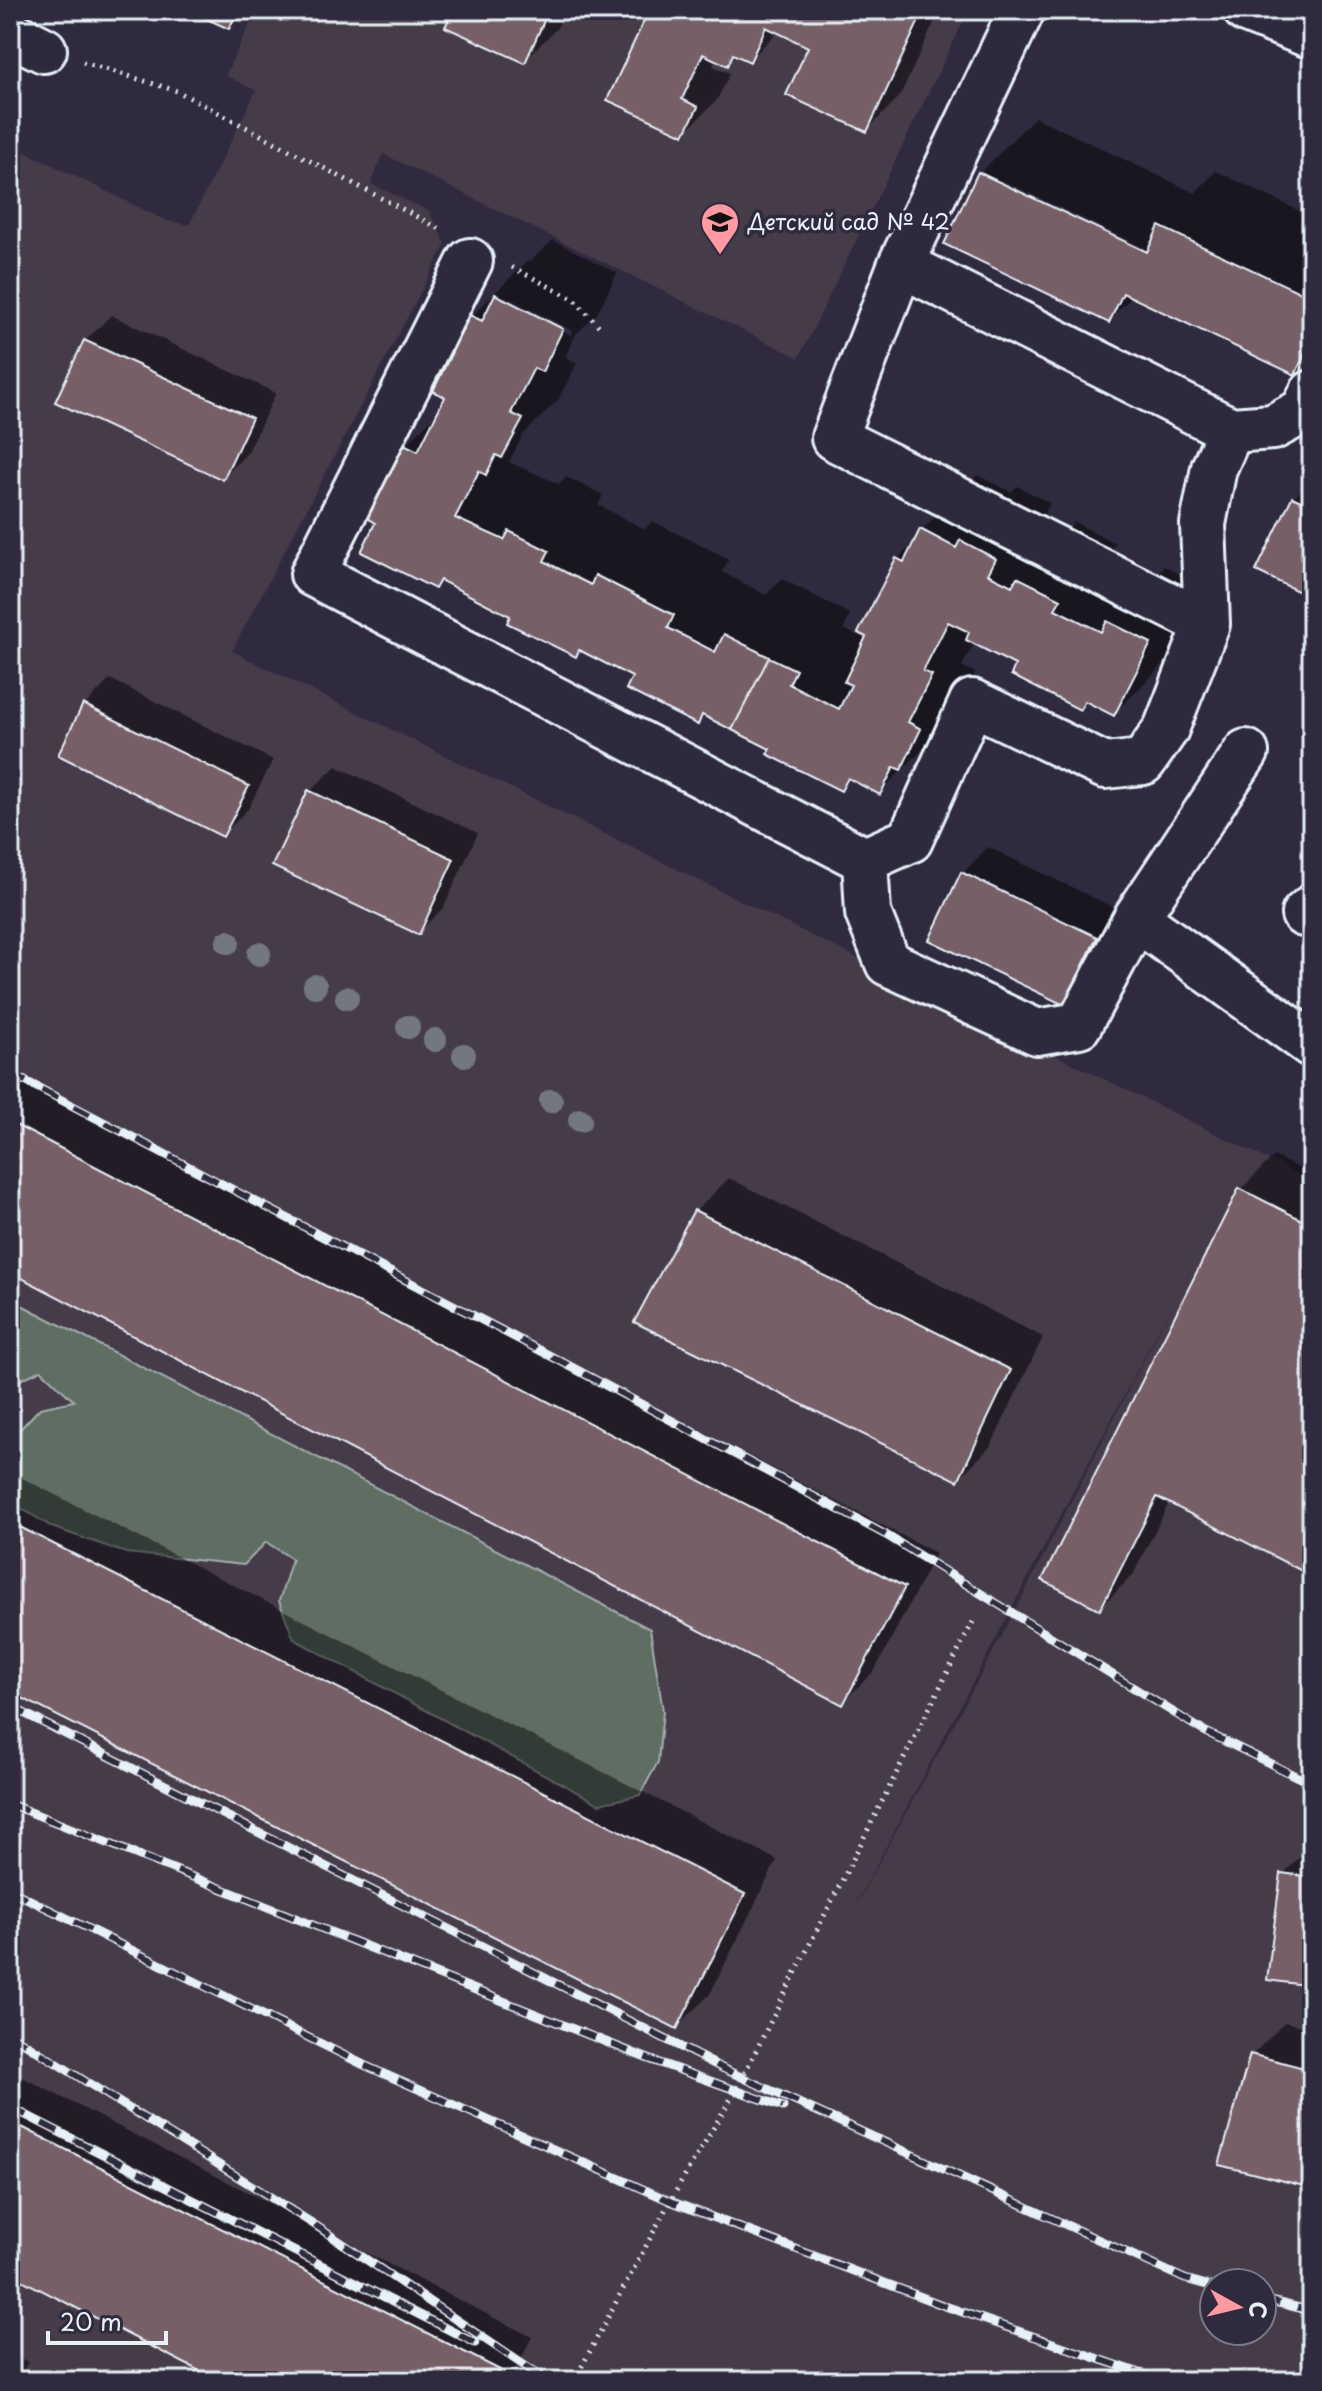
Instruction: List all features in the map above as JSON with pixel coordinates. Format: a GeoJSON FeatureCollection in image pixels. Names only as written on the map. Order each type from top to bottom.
{"type":"FeatureCollection","features":[{"type":"Feature","properties":{"kind":"lane"},"geometry":{"type":"LineString","coordinates":[[1022,10],[901,264],[834,438],[1207,624]]}},
{"type":"Feature","properties":{"kind":"lane"},"geometry":{"type":"LineString","coordinates":[[1246,10],[1312,36]]}},
{"type":"Feature","properties":{"kind":"lane"},"geometry":{"type":"LineString","coordinates":[[476,253],[313,574],[865,860]]}},
{"type":"Feature","properties":{"kind":"lane"},"geometry":{"type":"LineString","coordinates":[[901,264],[1231,430],[1273,427],[1303,411],[1312,393]]}},
{"type":"Feature","properties":{"kind":"lane"},"geometry":{"type":"LineString","coordinates":[[865,860],[910,840],[972,702],[1105,766],[1143,762],[1166,729],[1207,624],[1203,524],[1214,468],[1231,430]]}},
{"type":"Feature","properties":{"kind":"lane"},"geometry":{"type":"LineString","coordinates":[[865,860],[868,913],[888,963],[1037,1032],[1079,1025],[1136,918],[1246,752]]}},
{"type":"Feature","properties":{"kind":"lane"},"geometry":{"type":"LineString","coordinates":[[1136,918],[1312,1045]]}},
{"type":"Feature","properties":{"kind":"path"},"geometry":{"type":"LineString","coordinates":[[27,41],[177,91],[476,253],[575,300],[599,326]]}},
{"type":"Feature","properties":{"kind":"path"},"geometry":{"type":"LineString","coordinates":[[574,2381],[670,2201],[736,2090],[973,1622]]}},
{"type":"Feature","properties":{"kind":"shaded area"},"geometry":{"type":"Polygon","coordinates":[[[257,10],[969,10],[799,358],[383,154],[371,184],[429,211],[446,244],[232,651],[1312,1181],[1312,2381],[10,2381],[10,144],[167,221],[189,225],[256,91],[225,75],[257,10]],[[1177,1295],[857,1903],[1014,1613],[1177,1295]]]}},
{"type":"Feature","properties":{"kind":"green space"},"geometry":{"type":"Polygon","coordinates":[[[10,1299],[650,1629],[663,1711],[658,1762],[640,1795],[599,1804],[294,1639],[279,1601],[292,1559],[266,1542],[244,1565],[126,1553],[52,1527],[10,1501],[10,1440],[40,1408],[74,1401],[41,1370],[10,1383],[10,1299]]]}},
{"type":"Feature","properties":{"kind":"building"},"geometry":{"type":"Polygon","coordinates":[[[187,10],[238,10],[229,29],[187,10]]]}},
{"type":"Feature","properties":{"kind":"building"},"geometry":{"type":"Polygon","coordinates":[[[453,10],[549,10],[525,63],[445,27],[453,10]]]}},
{"type":"Feature","properties":{"kind":"building"},"geometry":{"type":"Polygon","coordinates":[[[649,10],[924,10],[867,132],[786,95],[808,47],[766,27],[750,62],[733,54],[728,66],[703,54],[682,99],[698,107],[684,135],[607,100],[649,10]]]}},
{"type":"Feature","properties":{"kind":"building"},"geometry":{"type":"Polygon","coordinates":[[[978,172],[1147,252],[1159,226],[1312,298],[1312,339],[1295,375],[1123,293],[1109,323],[944,244],[978,172]]]}},
{"type":"Feature","properties":{"kind":"building"},"geometry":{"type":"Polygon","coordinates":[[[495,294],[563,329],[542,372],[534,368],[511,413],[523,419],[502,458],[496,455],[486,475],[479,471],[455,518],[504,540],[509,531],[549,551],[544,561],[567,573],[591,585],[595,575],[674,615],[668,628],[715,652],[724,634],[769,657],[732,730],[702,715],[698,725],[626,689],[632,677],[579,650],[576,657],[507,623],[510,616],[440,580],[435,589],[361,552],[375,523],[367,518],[404,444],[418,451],[445,397],[433,391],[470,315],[482,321],[495,294]]]}},
{"type":"Feature","properties":{"kind":"building"},"geometry":{"type":"Polygon","coordinates":[[[84,340],[252,418],[223,480],[55,402],[84,340]]]}},
{"type":"Feature","properties":{"kind":"building"},"geometry":{"type":"Polygon","coordinates":[[[1292,497],[1312,506],[1312,598],[1256,571],[1292,497]]]}},
{"type":"Feature","properties":{"kind":"building"},"geometry":{"type":"Polygon","coordinates":[[[920,529],[956,548],[960,540],[996,559],[988,574],[1012,586],[1017,577],[1061,599],[1055,609],[1101,632],[1107,621],[1151,643],[1114,716],[1085,701],[1080,710],[1011,675],[1015,665],[966,640],[969,632],[948,622],[923,671],[932,675],[908,722],[921,729],[901,770],[894,767],[880,795],[848,778],[841,791],[767,754],[770,749],[732,730],[769,657],[796,670],[789,684],[839,709],[851,685],[844,682],[866,637],[858,633],[896,558],[904,562],[920,529]]]}},
{"type":"Feature","properties":{"kind":"building"},"geometry":{"type":"Polygon","coordinates":[[[83,704],[249,786],[223,837],[58,755],[83,704]]]}},
{"type":"Feature","properties":{"kind":"building"},"geometry":{"type":"Polygon","coordinates":[[[308,790],[454,859],[419,935],[272,866],[308,790]]]}},
{"type":"Feature","properties":{"kind":"building"},"geometry":{"type":"Polygon","coordinates":[[[961,872],[1097,937],[1064,1005],[929,940],[961,872]]]}},
{"type":"Feature","properties":{"kind":"building"},"geometry":{"type":"Polygon","coordinates":[[[10,1122],[905,1587],[843,1705],[10,1272],[10,1122]]]}},
{"type":"Feature","properties":{"kind":"building"},"geometry":{"type":"Polygon","coordinates":[[[1239,1188],[1312,1225],[1312,1576],[1157,1497],[1100,1610],[1042,1580],[1239,1188]]]}},
{"type":"Feature","properties":{"kind":"building"},"geometry":{"type":"Polygon","coordinates":[[[694,1210],[1011,1370],[958,1481],[634,1322],[694,1210]]]}},
{"type":"Feature","properties":{"kind":"building"},"geometry":{"type":"Polygon","coordinates":[[[10,1522],[745,1894],[677,2029],[10,1692],[10,1522]]]}},
{"type":"Feature","properties":{"kind":"building"},"geometry":{"type":"Polygon","coordinates":[[[1281,1873],[1312,1877],[1312,1986],[1267,1980],[1281,1873]]]}},
{"type":"Feature","properties":{"kind":"building"},"geometry":{"type":"Polygon","coordinates":[[[1250,2054],[1312,2070],[1312,2188],[1219,2165],[1250,2054]]]}},
{"type":"Feature","properties":{"kind":"building"},"geometry":{"type":"Polygon","coordinates":[[[10,2121],[500,2370],[495,2381],[219,2381],[10,2274],[10,2121]]]}},
{"type":"Feature","properties":{"kind":"railway"},"geometry":{"type":"LineString","coordinates":[[10,1073],[886,1535],[1202,1730],[1312,1784]]}},
{"type":"Feature","properties":{"kind":"railway"},"geometry":{"type":"LineString","coordinates":[[10,1706],[724,2069],[1198,2283]]}},
{"type":"Feature","properties":{"kind":"railway"},"geometry":{"type":"LineString","coordinates":[[10,1804],[646,2058],[783,2107]]}},
{"type":"Feature","properties":{"kind":"railway"},"geometry":{"type":"LineString","coordinates":[[10,1890],[364,2065],[670,2201],[945,2306],[1163,2381]]}},
{"type":"Feature","properties":{"kind":"railway"},"geometry":{"type":"LineString","coordinates":[[10,2034],[315,2225],[543,2378]]}},
{"type":"Feature","properties":{"kind":"railway"},"geometry":{"type":"LineString","coordinates":[[10,2107],[475,2343]]}},
{"type":"Feature","properties":{"kind":"railway"},"geometry":{"type":"LineString","coordinates":[[1278,2303],[1312,2311]]}},
{"type":"Feature","properties":{"kind":"place","name":"Детский сад № 42"},"geometry":{"type":"Point","coordinates":[720,256]}}]}
